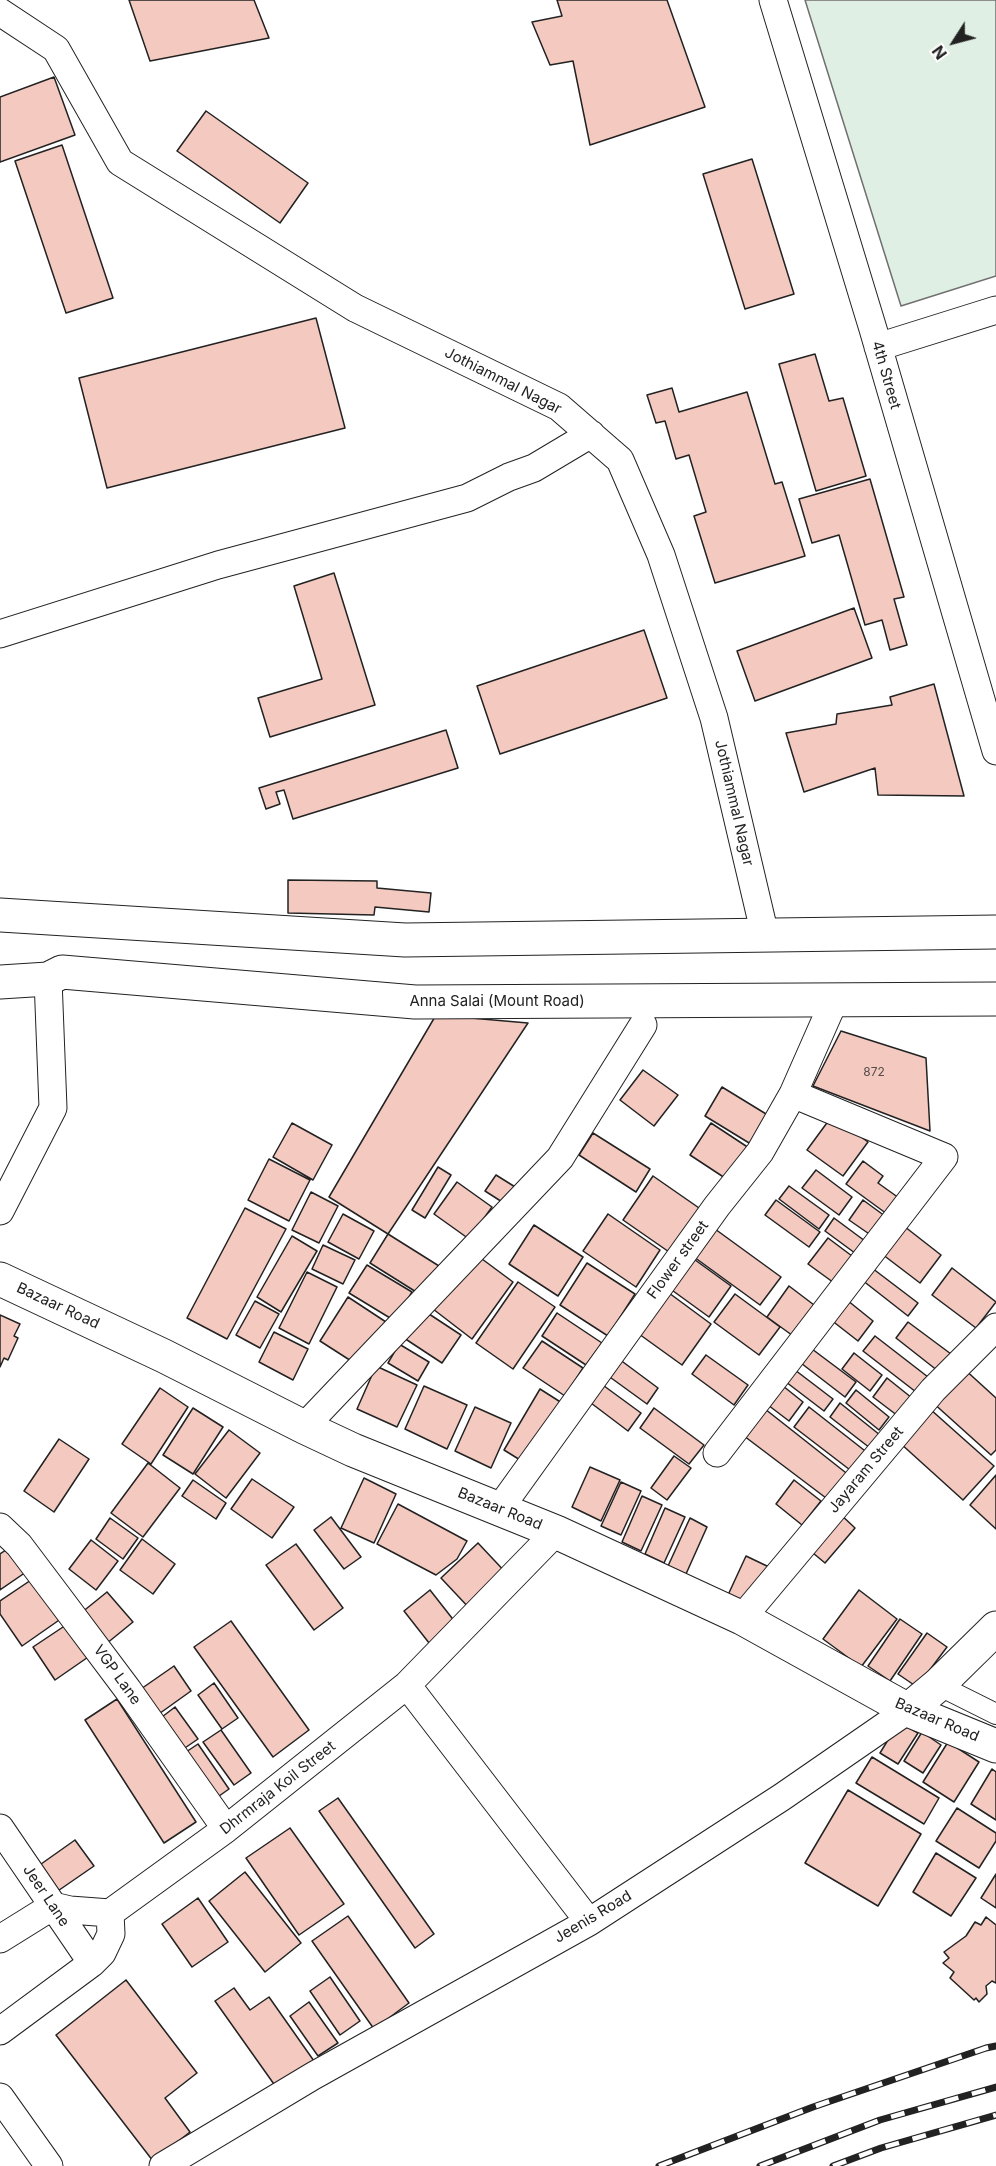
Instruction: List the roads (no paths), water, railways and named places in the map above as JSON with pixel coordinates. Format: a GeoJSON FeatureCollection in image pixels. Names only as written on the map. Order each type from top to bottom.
{"type":"FeatureCollection","features":[{"type":"Feature","properties":{"kind":"main road"},"geometry":{"type":"LineString","coordinates":[[0,915],[405,940],[996,932]]}},
{"type":"Feature","properties":{"kind":"main road","name":"Anna Salai (Mount Road)"},"geometry":{"type":"LineString","coordinates":[[0,982],[48,979],[62,972],[415,1002],[996,999]]}},
{"type":"Feature","properties":{"kind":"main road","name":"Bazaar Road"},"geometry":{"type":"LineString","coordinates":[[0,1279],[164,1356],[353,1450],[556,1532],[742,1618],[908,1710],[996,1746]]}},
{"type":"Feature","properties":{"kind":"main road","name":"Jeenis Road"},"geometry":{"type":"LineString","coordinates":[[908,1710],[938,1685],[996,1628]]}},
{"type":"Feature","properties":{"kind":"street","name":"4th Street"},"geometry":{"type":"LineString","coordinates":[[773,0],[878,347],[996,751]]}},
{"type":"Feature","properties":{"kind":"street","name":"Jothiammal Nagar"},"geometry":{"type":"LineString","coordinates":[[0,12],[56,49],[120,162],[355,308],[559,407],[620,460],[661,555],[714,718],[765,935]]}},
{"type":"Feature","properties":{"kind":"street"},"geometry":{"type":"LineString","coordinates":[[878,347],[996,310]]}},
{"type":"Feature","properties":{"kind":"street"},"geometry":{"type":"LineString","coordinates":[[0,634],[218,565],[467,498],[509,477],[534,468],[591,434]]}},
{"type":"Feature","properties":{"kind":"street"},"geometry":{"type":"LineString","coordinates":[[0,1211],[53,1108],[48,979]]}},
{"type":"Feature","properties":{"kind":"street","name":"Flower street"},"geometry":{"type":"LineString","coordinates":[[500,1508],[717,1206],[760,1152],[793,1094],[834,1001]]}},
{"type":"Feature","properties":{"kind":"street"},"geometry":{"type":"LineString","coordinates":[[304,1427],[560,1158],[643,1025]]}},
{"type":"Feature","properties":{"kind":"street"},"geometry":{"type":"LineString","coordinates":[[717,1453],[944,1157],[793,1094]]}},
{"type":"Feature","properties":{"kind":"street","name":"Jayaram Street"},"geometry":{"type":"LineString","coordinates":[[742,1618],[933,1390],[996,1328]]}},
{"type":"Feature","properties":{"kind":"street","name":"VGP Lane"},"geometry":{"type":"LineString","coordinates":[[0,1527],[19,1545],[66,1607],[226,1829]]}},
{"type":"Feature","properties":{"kind":"street","name":"Dhrmraja Koil Street"},"geometry":{"type":"LineString","coordinates":[[110,1913],[226,1829],[407,1685],[556,1532]]}},
{"type":"Feature","properties":{"kind":"street"},"geometry":{"type":"LineString","coordinates":[[407,1685],[589,1922]]}},
{"type":"Feature","properties":{"kind":"street"},"geometry":{"type":"LineString","coordinates":[[938,1685],[996,1714]]}},
{"type":"Feature","properties":{"kind":"street","name":"Jeenis Road"},"geometry":{"type":"LineString","coordinates":[[163,2166],[313,2076],[589,1922],[782,1797],[908,1710]]}},
{"type":"Feature","properties":{"kind":"street","name":"Jeer Lane"},"geometry":{"type":"LineString","coordinates":[[0,1828],[92,1963]]}},
{"type":"Feature","properties":{"kind":"street"},"geometry":{"type":"LineString","coordinates":[[0,1939],[53,1906],[70,1910],[110,1913],[111,1934],[102,1953],[92,1963],[0,2031]]}},
{"type":"Feature","properties":{"kind":"street"},"geometry":{"type":"LineString","coordinates":[[0,2097],[49,2166]]}},
{"type":"Feature","properties":{"kind":"railway"},"geometry":{"type":"LineString","coordinates":[[659,2166],[813,2107],[996,2046]]}},
{"type":"Feature","properties":{"kind":"railway"},"geometry":{"type":"LineString","coordinates":[[760,2166],[880,2120],[996,2087]]}},
{"type":"Feature","properties":{"kind":"railway"},"geometry":{"type":"LineString","coordinates":[[833,2166],[881,2148],[996,2115]]}}]}
